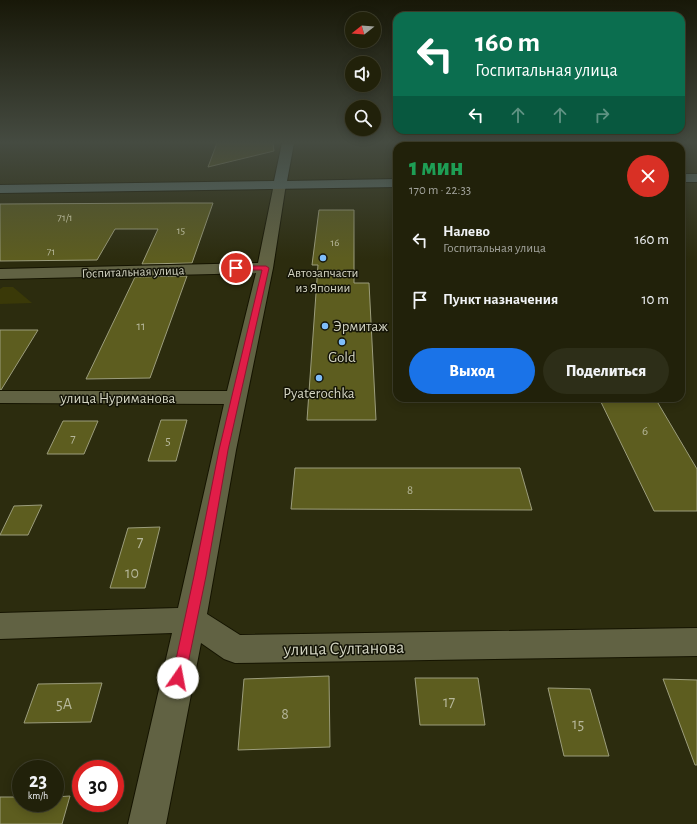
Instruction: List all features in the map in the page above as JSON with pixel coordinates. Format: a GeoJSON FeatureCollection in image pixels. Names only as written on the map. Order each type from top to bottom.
{"type":"FeatureCollection","features":[{"type":"Feature","properties":{"kind":"street"},"geometry":{"type":"LineString","coordinates":[[0,189],[393,182]]}},
{"type":"Feature","properties":{"kind":"street"},"geometry":{"type":"LineString","coordinates":[[147,824],[191,620],[235,397],[266,268],[280,184]]}},
{"type":"Feature","properties":{"kind":"street","name":"Госпитальная улица"},"geometry":{"type":"LineString","coordinates":[[0,274],[89,273],[154,269],[266,268]]}},
{"type":"Feature","properties":{"kind":"street","name":"улица Нуриманова"},"geometry":{"type":"LineString","coordinates":[[0,398],[235,397]]}},
{"type":"Feature","properties":{"kind":"street"},"geometry":{"type":"LineString","coordinates":[[0,626],[191,620]]}},
{"type":"Feature","properties":{"kind":"street","name":"улица Султанова"},"geometry":{"type":"LineString","coordinates":[[191,620],[235,649],[697,642]]}},
{"type":"Feature","properties":{"kind":"shaded area"},"geometry":{"type":"Polygon","coordinates":[[[3,287],[13,287],[32,303],[0,304],[0,289],[3,287]]]}},
{"type":"Feature","properties":{"kind":"building"},"geometry":{"type":"Polygon","coordinates":[[[213,203],[192,263],[142,264],[158,229],[115,229],[97,260],[0,261],[0,204],[213,203]]]}},
{"type":"Feature","properties":{"kind":"building"},"geometry":{"type":"Polygon","coordinates":[[[319,210],[354,210],[354,283],[369,283],[376,420],[307,420],[318,265],[312,265],[319,210]]]}},
{"type":"Feature","properties":{"kind":"building"},"geometry":{"type":"Polygon","coordinates":[[[187,276],[150,378],[86,379],[135,277],[187,276]]]}},
{"type":"Feature","properties":{"kind":"building"},"geometry":{"type":"Polygon","coordinates":[[[0,330],[38,330],[1,390],[0,390],[0,330]]]}},
{"type":"Feature","properties":{"kind":"building"},"geometry":{"type":"Polygon","coordinates":[[[601,402],[657,402],[697,469],[697,511],[654,511],[601,402]]]}},
{"type":"Feature","properties":{"kind":"building"},"geometry":{"type":"Polygon","coordinates":[[[161,420],[187,420],[176,461],[148,461],[161,420]]]}},
{"type":"Feature","properties":{"kind":"building"},"geometry":{"type":"Polygon","coordinates":[[[63,421],[98,421],[84,454],[47,454],[63,421]]]}},
{"type":"Feature","properties":{"kind":"building"},"geometry":{"type":"Polygon","coordinates":[[[295,468],[520,468],[532,510],[291,509],[295,468]]]}},
{"type":"Feature","properties":{"kind":"building"},"geometry":{"type":"Polygon","coordinates":[[[42,505],[28,535],[0,535],[14,506],[42,505]]]}},
{"type":"Feature","properties":{"kind":"building"},"geometry":{"type":"Polygon","coordinates":[[[160,527],[145,588],[110,588],[128,528],[160,527]]]}},
{"type":"Feature","properties":{"kind":"building"},"geometry":{"type":"Polygon","coordinates":[[[329,676],[330,747],[238,750],[244,679],[329,676]]]}},
{"type":"Feature","properties":{"kind":"building"},"geometry":{"type":"Polygon","coordinates":[[[415,678],[478,678],[485,725],[420,725],[415,678]]]}},
{"type":"Feature","properties":{"kind":"building"},"geometry":{"type":"Polygon","coordinates":[[[663,679],[697,680],[697,765],[695,765],[663,679]]]}},
{"type":"Feature","properties":{"kind":"building"},"geometry":{"type":"Polygon","coordinates":[[[102,683],[91,722],[24,723],[38,684],[102,683]]]}},
{"type":"Feature","properties":{"kind":"building"},"geometry":{"type":"Polygon","coordinates":[[[548,688],[590,689],[609,756],[564,756],[548,688]]]}},
{"type":"Feature","properties":{"kind":"building"},"geometry":{"type":"Polygon","coordinates":[[[64,796],[70,796],[62,824],[0,824],[0,797],[12,797],[12,812],[64,812],[64,796]]]}},
{"type":"Feature","properties":{"kind":"place","name":"Автозапчасти из Японии"},"geometry":{"type":"Point","coordinates":[323,258]}},
{"type":"Feature","properties":{"kind":"place","name":"Эрмитаж"},"geometry":{"type":"Point","coordinates":[325,326]}},
{"type":"Feature","properties":{"kind":"place","name":"Gold"},"geometry":{"type":"Point","coordinates":[342,342]}},
{"type":"Feature","properties":{"kind":"place","name":"Pyaterochka"},"geometry":{"type":"Point","coordinates":[319,378]}},
{"type":"Feature","properties":{"kind":"route"},"geometry":{"type":"LineString","coordinates":[[178,678],[200,576],[235,397],[266,268],[236,268]]}}]}
